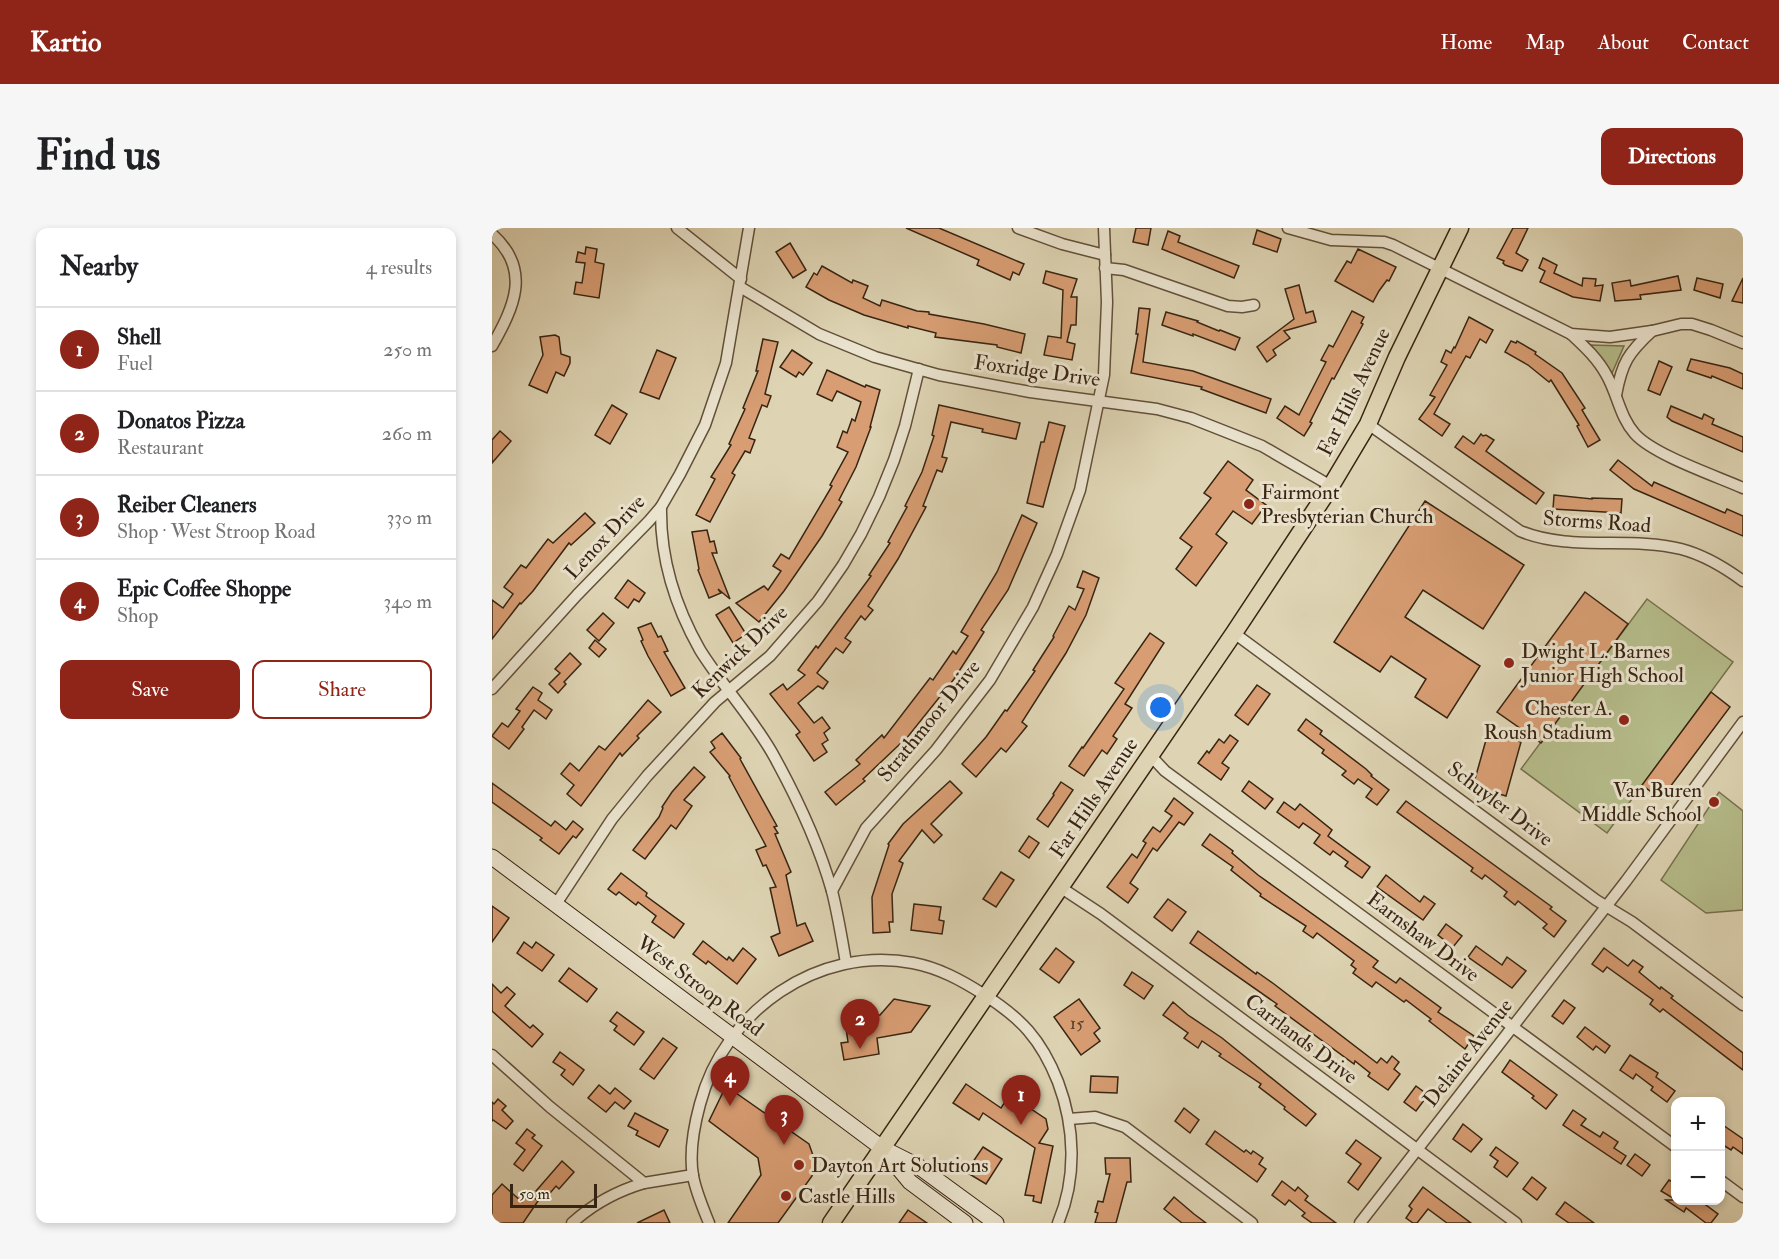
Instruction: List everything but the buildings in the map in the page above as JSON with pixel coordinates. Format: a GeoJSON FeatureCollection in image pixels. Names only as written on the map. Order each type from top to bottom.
{"type":"FeatureCollection","features":[{"type":"Feature","properties":{"kind":"main road","name":"Far Hills Avenue"},"geometry":{"type":"LineString","coordinates":[[831,1223],[1234,633],[1331,486],[1368,423],[1397,357],[1460,228]]}},
{"type":"Feature","properties":{"kind":"main road","name":"West Stroop Road"},"geometry":{"type":"LineString","coordinates":[[492,857],[882,1148]]}},
{"type":"Feature","properties":{"kind":"main road"},"geometry":{"type":"LineString","coordinates":[[882,1148],[910,1182],[965,1223]]}},
{"type":"Feature","properties":{"kind":"main road"},"geometry":{"type":"LineString","coordinates":[[882,1148],[918,1166],[996,1223]]}},
{"type":"Feature","properties":{"kind":"street","name":"Foxridge Drive"},"geometry":{"type":"LineString","coordinates":[[677,228],[740,283],[819,334],[850,348],[939,375],[1030,392],[1157,409],[1191,418],[1262,446],[1331,486]]}},
{"type":"Feature","properties":{"kind":"street","name":"Lenox Drive"},"geometry":{"type":"LineString","coordinates":[[492,689],[661,507],[705,425],[717,394],[726,363],[749,228]]}},
{"type":"Feature","properties":{"kind":"street"},"geometry":{"type":"LineString","coordinates":[[1018,228],[1062,244],[1105,255]]}},
{"type":"Feature","properties":{"kind":"street","name":"Strathmoor Drive"},"geometry":{"type":"LineString","coordinates":[[832,891],[866,828],[936,750],[990,680],[1023,625],[1066,532],[1080,490],[1100,400],[1107,341],[1104,228]]}},
{"type":"Feature","properties":{"kind":"street"},"geometry":{"type":"LineString","coordinates":[[1287,228],[1331,240],[1384,242],[1393,245],[1571,334],[1588,349],[1599,363],[1616,395],[1627,424],[1637,436],[1647,444],[1743,488]]}},
{"type":"Feature","properties":{"kind":"street"},"geometry":{"type":"LineString","coordinates":[[492,234],[503,245],[511,260],[516,288],[507,319],[492,346]]}},
{"type":"Feature","properties":{"kind":"street"},"geometry":{"type":"LineString","coordinates":[[1105,268],[1124,270],[1228,306],[1254,305]]}},
{"type":"Feature","properties":{"kind":"street"},"geometry":{"type":"LineString","coordinates":[[1571,334],[1610,337],[1652,331],[1673,325],[1692,324],[1743,343]]}},
{"type":"Feature","properties":{"kind":"street"},"geometry":{"type":"LineString","coordinates":[[1616,395],[1620,372],[1632,350],[1652,331]]}},
{"type":"Feature","properties":{"kind":"street","name":"Kenwick Drive"},"geometry":{"type":"LineString","coordinates":[[556,904],[619,810],[684,733],[728,690],[770,656],[795,629],[843,565],[875,506],[894,460],[919,369]]}},
{"type":"Feature","properties":{"kind":"street","name":"Storms Road"},"geometry":{"type":"LineString","coordinates":[[1368,423],[1520,531],[1552,540],[1680,549],[1717,563],[1743,581]]}},
{"type":"Feature","properties":{"kind":"street"},"geometry":{"type":"LineString","coordinates":[[661,507],[663,550],[676,599],[701,651],[774,755],[788,783],[812,835],[832,891],[846,963]]}},
{"type":"Feature","properties":{"kind":"street","name":"Schuyler Drive"},"geometry":{"type":"LineString","coordinates":[[1234,633],[1743,1005]]}},
{"type":"Feature","properties":{"kind":"street","name":"Delaine Avenue"},"geometry":{"type":"LineString","coordinates":[[1360,1223],[1606,907],[1743,722]]}},
{"type":"Feature","properties":{"kind":"street","name":"Earnshaw Drive"},"geometry":{"type":"LineString","coordinates":[[1150,756],[1165,771],[1671,1143]]}},
{"type":"Feature","properties":{"kind":"street","name":"Carrlands Drive"},"geometry":{"type":"LineString","coordinates":[[1060,887],[1101,914],[1516,1223]]}},
{"type":"Feature","properties":{"kind":"street"},"geometry":{"type":"LineString","coordinates":[[709,1223],[700,1202],[693,1175],[694,1139],[704,1089],[720,1054],[760,1006],[780,991],[824,969],[846,963],[872,960],[915,963],[962,980],[1013,1014],[1029,1030],[1054,1073],[1069,1119],[1071,1175],[1058,1223]]}},
{"type":"Feature","properties":{"kind":"street"},"geometry":{"type":"LineString","coordinates":[[492,1055],[550,1107],[644,1183]]}},
{"type":"Feature","properties":{"kind":"street"},"geometry":{"type":"LineString","coordinates":[[1069,1119],[1095,1117],[1125,1127],[1252,1223]]}},
{"type":"Feature","properties":{"kind":"street"},"geometry":{"type":"LineString","coordinates":[[572,1223],[613,1194],[644,1183],[693,1175]]}},
{"type":"Feature","properties":{"kind":"street"},"geometry":{"type":"LineString","coordinates":[[1725,1184],[1743,1197]]}},
{"type":"Feature","properties":{"kind":"green space"},"geometry":{"type":"Polygon","coordinates":[[[1590,345],[1624,346],[1612,373],[1590,345]]]}},
{"type":"Feature","properties":{"kind":"green space","name":"Chester A. Roush Stadium"},"geometry":{"type":"Polygon","coordinates":[[[1647,599],[1733,662],[1607,833],[1521,769],[1647,599]]]}},
{"type":"Feature","properties":{"kind":"green space"},"geometry":{"type":"Polygon","coordinates":[[[1719,792],[1743,811],[1743,910],[1706,913],[1661,880],[1719,792]]]}},
{"type":"Feature","properties":{"kind":"place","name":"Fairmont Presbyterian Church"},"geometry":{"type":"Point","coordinates":[1249,504]}},
{"type":"Feature","properties":{"kind":"place","name":"Dwight L. Barnes Junior High School"},"geometry":{"type":"Point","coordinates":[1509,663]}},
{"type":"Feature","properties":{"kind":"place","name":"Chester A. Roush Stadium"},"geometry":{"type":"Point","coordinates":[1624,720]}},
{"type":"Feature","properties":{"kind":"place","name":"Van Buren Middle School"},"geometry":{"type":"Point","coordinates":[1714,802]}},
{"type":"Feature","properties":{"kind":"place","name":"Donatos Pizza"},"geometry":{"type":"Point","coordinates":[860,1049]}},
{"type":"Feature","properties":{"kind":"place","name":"Epic Coffee Shoppe"},"geometry":{"type":"Point","coordinates":[730,1106]}},
{"type":"Feature","properties":{"kind":"place","name":"Shell"},"geometry":{"type":"Point","coordinates":[1021,1125]}},
{"type":"Feature","properties":{"kind":"place","name":"Reiber Cleaners"},"geometry":{"type":"Point","coordinates":[784,1145]}},
{"type":"Feature","properties":{"kind":"place","name":"Dayton Art Solutions"},"geometry":{"type":"Point","coordinates":[799,1165]}},
{"type":"Feature","properties":{"kind":"place","name":"Castle Hills"},"geometry":{"type":"Point","coordinates":[786,1196]}}]}
